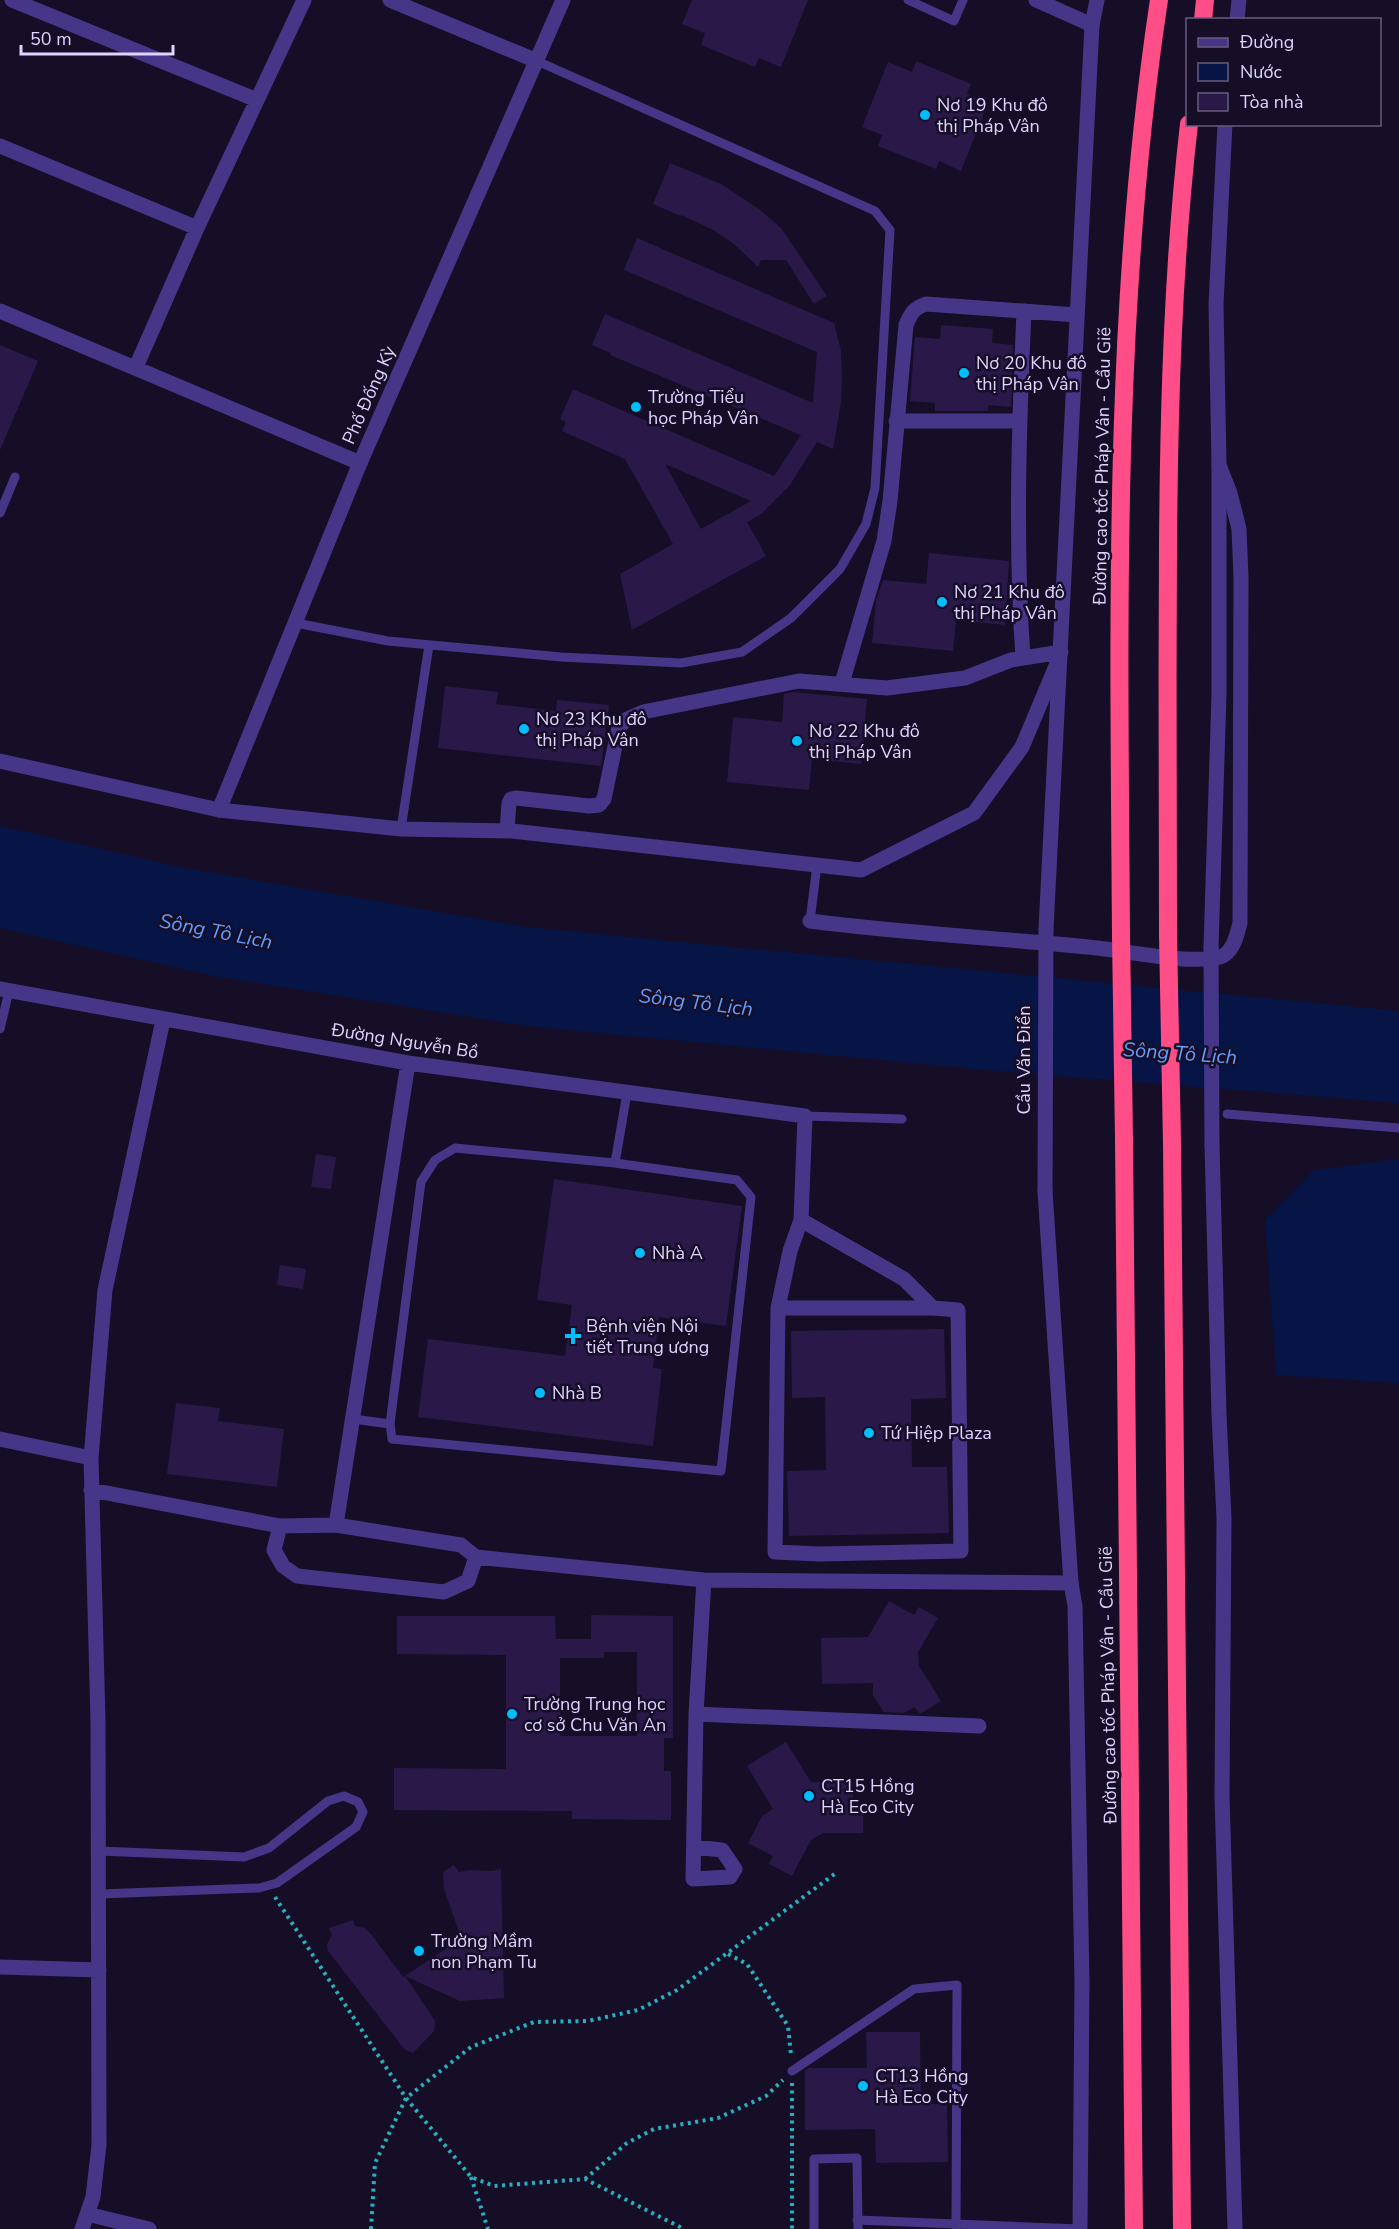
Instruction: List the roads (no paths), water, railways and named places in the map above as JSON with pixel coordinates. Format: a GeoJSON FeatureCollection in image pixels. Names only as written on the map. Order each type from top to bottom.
{"type":"FeatureCollection","features":[{"type":"Feature","properties":{"kind":"highway","name":"Đường cao tốc Pháp Vân - Cầu Giẽ"},"geometry":{"type":"LineString","coordinates":[[1134,2229],[1119,599],[1123,396],[1131,239],[1149,65],[1159,0]]}},
{"type":"Feature","properties":{"kind":"highway"},"geometry":{"type":"LineString","coordinates":[[1203,18],[1205,0]]}},
{"type":"Feature","properties":{"kind":"highway"},"geometry":{"type":"LineString","coordinates":[[1182,2229],[1167,687],[1169,390],[1180,202],[1189,126]]}},
{"type":"Feature","properties":{"kind":"street"},"geometry":{"type":"LineString","coordinates":[[12,0],[257,100]]}},
{"type":"Feature","properties":{"kind":"street"},"geometry":{"type":"LineString","coordinates":[[136,367],[197,228],[304,0]]}},
{"type":"Feature","properties":{"kind":"street"},"geometry":{"type":"LineString","coordinates":[[390,0],[537,62]]}},
{"type":"Feature","properties":{"kind":"street","name":"Phố Đống Kỳ"},"geometry":{"type":"LineString","coordinates":[[219,810],[360,463],[563,0]]}},
{"type":"Feature","properties":{"kind":"street"},"geometry":{"type":"LineString","coordinates":[[1036,0],[1092,25]]}},
{"type":"Feature","properties":{"kind":"street","name":"Cầu Văn Điển"},"geometry":{"type":"LineString","coordinates":[[1080,2229],[1082,1982],[1075,1606],[1071,1583],[1045,1191],[1046,929],[1092,25],[1097,0]]}},
{"type":"Feature","properties":{"kind":"street"},"geometry":{"type":"LineString","coordinates":[[1237,18],[1239,0]]}},
{"type":"Feature","properties":{"kind":"street"},"geometry":{"type":"LineString","coordinates":[[1225,126],[1216,304],[1219,695],[1211,947],[1212,1145],[1224,1518],[1222,1796],[1235,2229]]}},
{"type":"Feature","properties":{"kind":"street"},"geometry":{"type":"LineString","coordinates":[[0,146],[197,228]]}},
{"type":"Feature","properties":{"kind":"street"},"geometry":{"type":"LineString","coordinates":[[842,683],[884,541],[890,501],[906,325],[915,308],[926,304],[1077,315]]}},
{"type":"Feature","properties":{"kind":"street"},"geometry":{"type":"LineString","coordinates":[[0,310],[360,463]]}},
{"type":"Feature","properties":{"kind":"street"},"geometry":{"type":"LineString","coordinates":[[1023,658],[1018,582],[1024,311]]}},
{"type":"Feature","properties":{"kind":"street"},"geometry":{"type":"LineString","coordinates":[[896,422],[1020,421]]}},
{"type":"Feature","properties":{"kind":"street"},"geometry":{"type":"LineString","coordinates":[[810,921],[878,930],[1088,947],[1200,960],[1223,956],[1234,943],[1240,923],[1241,577],[1239,529],[1230,493],[1219,465]]}},
{"type":"Feature","properties":{"kind":"street"},"geometry":{"type":"LineString","coordinates":[[507,831],[511,799],[599,805],[604,799],[620,727],[625,720],[643,712],[799,681],[887,688],[964,678],[1011,660],[1061,652]]}},
{"type":"Feature","properties":{"kind":"street"},"geometry":{"type":"LineString","coordinates":[[0,761],[219,810],[401,829],[507,831],[861,870],[974,813],[1022,747],[1061,652]]}},
{"type":"Feature","properties":{"kind":"street","name":"Đường Nguyễn Bồ"},"geometry":{"type":"LineString","coordinates":[[4,990],[408,1063],[806,1116]]}},
{"type":"Feature","properties":{"kind":"street"},"geometry":{"type":"LineString","coordinates":[[149,2229],[85,2222],[93,2197],[99,2145],[98,1721],[91,1458],[105,1290],[163,1020]]}},
{"type":"Feature","properties":{"kind":"street"},"geometry":{"type":"LineString","coordinates":[[336,1526],[408,1063]]}},
{"type":"Feature","properties":{"kind":"street"},"geometry":{"type":"LineString","coordinates":[[778,1308],[958,1310],[961,1551],[820,1554],[775,1552],[778,1308],[790,1251],[801,1220],[806,1116]]}},
{"type":"Feature","properties":{"kind":"street"},"geometry":{"type":"LineString","coordinates":[[801,1220],[904,1280],[933,1308]]}},
{"type":"Feature","properties":{"kind":"street"},"geometry":{"type":"LineString","coordinates":[[0,1439],[91,1458]]}},
{"type":"Feature","properties":{"kind":"street"},"geometry":{"type":"LineString","coordinates":[[91,1490],[280,1526],[336,1526],[461,1545],[476,1557],[705,1580],[1071,1583]]}},
{"type":"Feature","properties":{"kind":"street"},"geometry":{"type":"LineString","coordinates":[[280,1526],[274,1550],[283,1566],[297,1576],[444,1592],[468,1581],[476,1557]]}},
{"type":"Feature","properties":{"kind":"street"},"geometry":{"type":"LineString","coordinates":[[693,1847],[696,1714],[705,1580]]}},
{"type":"Feature","properties":{"kind":"street"},"geometry":{"type":"LineString","coordinates":[[696,1714],[979,1726]]}},
{"type":"Feature","properties":{"kind":"street"},"geometry":{"type":"LineString","coordinates":[[0,1967],[99,1970]]}},
{"type":"Feature","properties":{"kind":"lane"},"geometry":{"type":"LineString","coordinates":[[908,0],[954,21],[963,0]]}},
{"type":"Feature","properties":{"kind":"lane"},"geometry":{"type":"LineString","coordinates":[[296,623],[388,641],[561,657],[681,663],[742,652],[791,618],[840,569],[866,524],[875,488],[890,230],[875,211],[537,62]]}},
{"type":"Feature","properties":{"kind":"lane"},"geometry":{"type":"LineString","coordinates":[[0,513],[15,477]]}},
{"type":"Feature","properties":{"kind":"lane"},"geometry":{"type":"LineString","coordinates":[[401,829],[429,645]]}},
{"type":"Feature","properties":{"kind":"lane"},"geometry":{"type":"LineString","coordinates":[[810,921],[817,865]]}},
{"type":"Feature","properties":{"kind":"lane"},"geometry":{"type":"LineString","coordinates":[[0,1029],[4,990]]}},
{"type":"Feature","properties":{"kind":"lane"},"geometry":{"type":"LineString","coordinates":[[615,1163],[627,1092]]}},
{"type":"Feature","properties":{"kind":"lane"},"geometry":{"type":"LineString","coordinates":[[1227,1114],[1399,1128]]}},
{"type":"Feature","properties":{"kind":"lane"},"geometry":{"type":"LineString","coordinates":[[806,1116],[902,1119]]}},
{"type":"Feature","properties":{"kind":"lane"},"geometry":{"type":"LineString","coordinates":[[455,1148],[615,1163],[737,1180],[751,1197],[721,1471],[392,1439],[390,1424],[421,1182],[435,1160],[455,1148]]}},
{"type":"Feature","properties":{"kind":"lane"},"geometry":{"type":"LineString","coordinates":[[353,1419],[390,1424]]}},
{"type":"Feature","properties":{"kind":"lane"},"geometry":{"type":"LineString","coordinates":[[99,1851],[243,1857],[269,1848],[328,1801],[344,1796],[358,1802],[363,1812],[356,1827],[277,1883],[267,1886],[100,1894]]}},
{"type":"Feature","properties":{"kind":"lane"},"geometry":{"type":"LineString","coordinates":[[792,2070],[914,1989],[957,1985],[956,2226]]}},
{"type":"Feature","properties":{"kind":"lane"},"geometry":{"type":"LineString","coordinates":[[814,2229],[814,2159],[857,2158],[858,2224],[1080,2229]]}},
{"type":"Feature","properties":{"kind":"water","name":"Sông Tô Lịch"},"geometry":{"type":"Polygon","coordinates":[[[0,826],[185,868],[526,927],[1399,1011],[1399,1103],[973,1069],[528,1026],[219,977],[0,928],[0,826]]]}},
{"type":"Feature","properties":{"kind":"water"},"geometry":{"type":"Polygon","coordinates":[[[1399,1159],[1399,1383],[1276,1375],[1265,1220],[1314,1170],[1399,1159]]]}},
{"type":"Feature","properties":{"kind":"place","name":"Nơ 19 Khu đô thị Pháp Vân"},"geometry":{"type":"Point","coordinates":[925,115]}},
{"type":"Feature","properties":{"kind":"place","name":"Nơ 20 Khu đô thị Pháp Vân"},"geometry":{"type":"Point","coordinates":[964,373]}},
{"type":"Feature","properties":{"kind":"place","name":"Trường Tiểu học Pháp Vân"},"geometry":{"type":"Point","coordinates":[636,407]}},
{"type":"Feature","properties":{"kind":"place","name":"Nơ 21 Khu đô thị Pháp Vân"},"geometry":{"type":"Point","coordinates":[942,602]}},
{"type":"Feature","properties":{"kind":"place","name":"Nơ 23 Khu đô thị Pháp Vân"},"geometry":{"type":"Point","coordinates":[524,729]}},
{"type":"Feature","properties":{"kind":"place","name":"Nơ 22 Khu đô thị Pháp Vân"},"geometry":{"type":"Point","coordinates":[797,741]}},
{"type":"Feature","properties":{"kind":"place","name":"Nhà A"},"geometry":{"type":"Point","coordinates":[640,1253]}},
{"type":"Feature","properties":{"kind":"place","name":"Bệnh viện Nội tiết Trung ương"},"geometry":{"type":"Point","coordinates":[573,1336]}},
{"type":"Feature","properties":{"kind":"place","name":"Nhà B"},"geometry":{"type":"Point","coordinates":[540,1393]}},
{"type":"Feature","properties":{"kind":"place","name":"Tứ Hiệp Plaza"},"geometry":{"type":"Point","coordinates":[869,1433]}},
{"type":"Feature","properties":{"kind":"place","name":"Trường Trung học cơ sở Chu Văn An"},"geometry":{"type":"Point","coordinates":[512,1714]}},
{"type":"Feature","properties":{"kind":"place","name":"CT15 Hồng Hà Eco City"},"geometry":{"type":"Point","coordinates":[809,1796]}},
{"type":"Feature","properties":{"kind":"place","name":"Trường Mầm non Phạm Tu"},"geometry":{"type":"Point","coordinates":[419,1951]}},
{"type":"Feature","properties":{"kind":"place","name":"CT13 Hồng Hà Eco City"},"geometry":{"type":"Point","coordinates":[863,2086]}}]}
